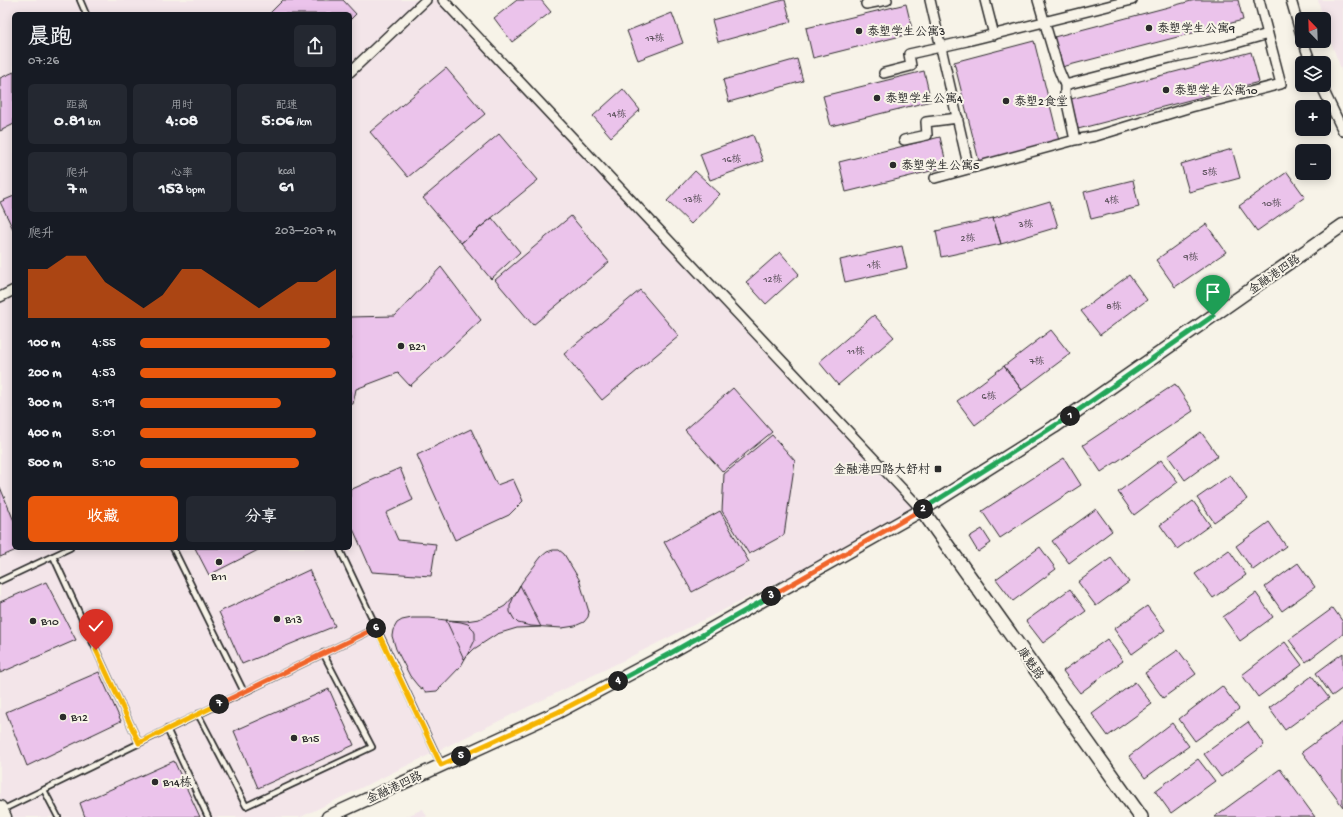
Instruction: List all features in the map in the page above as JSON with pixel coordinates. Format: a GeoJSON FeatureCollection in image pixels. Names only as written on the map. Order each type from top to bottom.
{"type":"FeatureCollection","features":[{"type":"Feature","properties":{"kind":"main road","name":"康魅路"},"geometry":{"type":"LineString","coordinates":[[922,510],[1141,817]]}},
{"type":"Feature","properties":{"kind":"street"},"geometry":{"type":"LineString","coordinates":[[352,70],[426,0]]}},
{"type":"Feature","properties":{"kind":"street"},"geometry":{"type":"LineString","coordinates":[[443,0],[922,510]]}},
{"type":"Feature","properties":{"kind":"street"},"geometry":{"type":"LineString","coordinates":[[866,4],[887,0]]}},
{"type":"Feature","properties":{"kind":"street"},"geometry":{"type":"LineString","coordinates":[[930,0],[969,169]]}},
{"type":"Feature","properties":{"kind":"street"},"geometry":{"type":"LineString","coordinates":[[985,0],[994,35]]}},
{"type":"Feature","properties":{"kind":"street"},"geometry":{"type":"LineString","coordinates":[[1038,0],[1058,68],[1065,85],[1065,94],[1075,140]]}},
{"type":"Feature","properties":{"kind":"street"},"geometry":{"type":"LineString","coordinates":[[884,73],[912,66],[909,54],[941,48],[1132,0]]}},
{"type":"Feature","properties":{"kind":"street"},"geometry":{"type":"LineString","coordinates":[[935,178],[1075,140],[1096,136],[1191,107],[1281,84],[1259,0]]}},
{"type":"Feature","properties":{"kind":"street"},"geometry":{"type":"LineString","coordinates":[[1291,0],[1295,14]]}},
{"type":"Feature","properties":{"kind":"street"},"geometry":{"type":"LineString","coordinates":[[1065,85],[1170,58],[1226,46],[1268,34]]}},
{"type":"Feature","properties":{"kind":"street"},"geometry":{"type":"LineString","coordinates":[[1324,92],[1343,131]]}},
{"type":"Feature","properties":{"kind":"street"},"geometry":{"type":"LineString","coordinates":[[904,140],[927,135],[926,122],[958,118]]}},
{"type":"Feature","properties":{"kind":"street","name":"金融港四路"},"geometry":{"type":"LineString","coordinates":[[328,817],[558,712],[669,654],[922,510],[1054,427],[1343,225]]}},
{"type":"Feature","properties":{"kind":"street"},"geometry":{"type":"LineString","coordinates":[[0,297],[12,291]]}},
{"type":"Feature","properties":{"kind":"lane"},"geometry":{"type":"LineString","coordinates":[[80,0],[85,12]]}},
{"type":"Feature","properties":{"kind":"lane"},"geometry":{"type":"LineString","coordinates":[[0,581],[66,550]]}},
{"type":"Feature","properties":{"kind":"lane"},"geometry":{"type":"LineString","coordinates":[[174,550],[244,692]]}},
{"type":"Feature","properties":{"kind":"lane"},"geometry":{"type":"LineString","coordinates":[[340,550],[441,765]]}},
{"type":"Feature","properties":{"kind":"lane"},"geometry":{"type":"LineString","coordinates":[[53,556],[139,743]]}},
{"type":"Feature","properties":{"kind":"lane"},"geometry":{"type":"LineString","coordinates":[[2,811],[376,628]]}},
{"type":"Feature","properties":{"kind":"lane"},"geometry":{"type":"LineString","coordinates":[[198,714],[246,806],[372,747],[323,654]]}},
{"type":"Feature","properties":{"kind":"lane"},"geometry":{"type":"LineString","coordinates":[[167,729],[208,817]]}},
{"type":"Feature","properties":{"kind":"lane"},"geometry":{"type":"LineString","coordinates":[[44,790],[58,817]]}},
{"type":"Feature","properties":{"kind":"shaded area"},"geometry":{"type":"Polygon","coordinates":[[[0,0],[447,0],[922,510],[606,669],[301,817],[0,817],[0,0]]]}},
{"type":"Feature","properties":{"kind":"shaded area"},"geometry":{"type":"Polygon","coordinates":[[[1318,0],[1343,0],[1343,74],[1331,42],[1331,12],[1321,12],[1318,0]]]}},
{"type":"Feature","properties":{"kind":"shaded area"},"geometry":{"type":"Polygon","coordinates":[[[423,809],[427,817],[405,817],[423,809]]]}},
{"type":"Feature","properties":{"kind":"building"},"geometry":{"type":"Polygon","coordinates":[[[283,0],[343,0],[356,14],[352,18],[352,12],[271,12],[283,0]]]}},
{"type":"Feature","properties":{"kind":"building"},"geometry":{"type":"Polygon","coordinates":[[[517,0],[541,0],[551,12],[512,42],[494,18],[517,0]]]}},
{"type":"Feature","properties":{"kind":"building"},"geometry":{"type":"Polygon","coordinates":[[[785,0],[791,22],[718,42],[712,20],[785,0]]]}},
{"type":"Feature","properties":{"kind":"building","name":"泰塑学生公寓9"},"geometry":{"type":"Polygon","coordinates":[[[1195,0],[1238,0],[1243,20],[1062,67],[1054,37],[1195,0]]]}},
{"type":"Feature","properties":{"kind":"building","name":"泰塑学生公寓3"},"geometry":{"type":"Polygon","coordinates":[[[906,4],[913,33],[813,58],[806,28],[906,4]]]}},
{"type":"Feature","properties":{"kind":"building"},"geometry":{"type":"Polygon","coordinates":[[[672,13],[683,43],[638,60],[627,31],[672,13]]]}},
{"type":"Feature","properties":{"kind":"building","name":"泰塑2食堂"},"geometry":{"type":"Polygon","coordinates":[[[1034,41],[1059,141],[979,161],[954,62],[1034,41]]]}},
{"type":"Feature","properties":{"kind":"building","name":"泰塑学生公寓10"},"geometry":{"type":"Polygon","coordinates":[[[1251,52],[1259,82],[1078,129],[1071,99],[1251,52]]]}},
{"type":"Feature","properties":{"kind":"building"},"geometry":{"type":"Polygon","coordinates":[[[797,59],[803,81],[729,102],[723,80],[797,59]]]}},
{"type":"Feature","properties":{"kind":"building"},"geometry":{"type":"Polygon","coordinates":[[[446,68],[485,114],[408,177],[370,132],[446,68]]]}},
{"type":"Feature","properties":{"kind":"building","name":"泰塑学生公寓4"},"geometry":{"type":"Polygon","coordinates":[[[924,71],[931,101],[831,126],[823,96],[924,71]]]}},
{"type":"Feature","properties":{"kind":"building"},"geometry":{"type":"Polygon","coordinates":[[[12,73],[12,125],[0,131],[0,78],[12,73]]]}},
{"type":"Feature","properties":{"kind":"building"},"geometry":{"type":"Polygon","coordinates":[[[623,89],[640,110],[611,137],[593,116],[623,89]]]}},
{"type":"Feature","properties":{"kind":"building"},"geometry":{"type":"Polygon","coordinates":[[[499,134],[538,180],[461,243],[423,198],[499,134]]]}},
{"type":"Feature","properties":{"kind":"building"},"geometry":{"type":"Polygon","coordinates":[[[753,135],[763,161],[710,180],[700,154],[753,135]]]}},
{"type":"Feature","properties":{"kind":"building","name":"泰塑学生公寓5"},"geometry":{"type":"Polygon","coordinates":[[[940,137],[947,167],[846,192],[839,162],[940,137]]]}},
{"type":"Feature","properties":{"kind":"building"},"geometry":{"type":"Polygon","coordinates":[[[1232,149],[1240,178],[1189,192],[1181,164],[1232,149]]]}},
{"type":"Feature","properties":{"kind":"building"},"geometry":{"type":"Polygon","coordinates":[[[695,171],[720,194],[691,224],[667,201],[695,171]]]}},
{"type":"Feature","properties":{"kind":"building"},"geometry":{"type":"Polygon","coordinates":[[[1287,172],[1305,197],[1257,231],[1239,206],[1287,172]]]}},
{"type":"Feature","properties":{"kind":"building"},"geometry":{"type":"Polygon","coordinates":[[[1133,180],[1139,207],[1091,219],[1084,192],[1133,180]]]}},
{"type":"Feature","properties":{"kind":"building"},"geometry":{"type":"Polygon","coordinates":[[[12,197],[12,227],[0,202],[12,197]]]}},
{"type":"Feature","properties":{"kind":"building"},"geometry":{"type":"Polygon","coordinates":[[[1050,201],[1058,227],[1001,244],[993,218],[1050,201]]]}},
{"type":"Feature","properties":{"kind":"building"},"geometry":{"type":"Polygon","coordinates":[[[571,216],[609,262],[533,325],[495,280],[571,216]]]}},
{"type":"Feature","properties":{"kind":"building"},"geometry":{"type":"Polygon","coordinates":[[[492,218],[520,252],[491,279],[461,243],[492,218]]]}},
{"type":"Feature","properties":{"kind":"building"},"geometry":{"type":"Polygon","coordinates":[[[993,218],[1001,244],[941,257],[936,231],[993,218]]]}},
{"type":"Feature","properties":{"kind":"building"},"geometry":{"type":"Polygon","coordinates":[[[1206,224],[1226,252],[1175,287],[1156,260],[1206,224]]]}},
{"type":"Feature","properties":{"kind":"building"},"geometry":{"type":"Polygon","coordinates":[[[902,246],[907,268],[845,282],[840,260],[902,246]]]}},
{"type":"Feature","properties":{"kind":"building"},"geometry":{"type":"Polygon","coordinates":[[[780,252],[799,274],[766,304],[746,282],[780,252]]]}},
{"type":"Feature","properties":{"kind":"building","name":"B21"},"geometry":{"type":"Polygon","coordinates":[[[441,267],[481,320],[410,386],[398,373],[356,389],[352,404],[352,317],[395,316],[441,267]]]}},
{"type":"Feature","properties":{"kind":"building"},"geometry":{"type":"Polygon","coordinates":[[[1129,275],[1147,300],[1100,335],[1081,311],[1129,275]]]}},
{"type":"Feature","properties":{"kind":"building"},"geometry":{"type":"Polygon","coordinates":[[[640,290],[679,336],[602,400],[564,354],[640,290]]]}},
{"type":"Feature","properties":{"kind":"building"},"geometry":{"type":"Polygon","coordinates":[[[874,315],[894,337],[838,385],[819,362],[874,315]]]}},
{"type":"Feature","properties":{"kind":"building"},"geometry":{"type":"Polygon","coordinates":[[[1051,330],[1070,354],[1022,390],[1004,366],[1051,330]]]}},
{"type":"Feature","properties":{"kind":"building"},"geometry":{"type":"Polygon","coordinates":[[[1004,366],[1022,390],[975,425],[957,401],[1004,366]]]}},
{"type":"Feature","properties":{"kind":"building"},"geometry":{"type":"Polygon","coordinates":[[[1175,384],[1193,411],[1101,472],[1083,445],[1175,384]]]}},
{"type":"Feature","properties":{"kind":"building"},"geometry":{"type":"Polygon","coordinates":[[[733,388],[772,432],[723,472],[685,430],[733,388]]]}},
{"type":"Feature","properties":{"kind":"building"},"geometry":{"type":"Polygon","coordinates":[[[471,429],[497,485],[513,479],[523,501],[509,515],[455,540],[417,455],[471,429]]]}},
{"type":"Feature","properties":{"kind":"building"},"geometry":{"type":"Polygon","coordinates":[[[1201,432],[1218,456],[1185,480],[1168,456],[1201,432]]]}},
{"type":"Feature","properties":{"kind":"building"},"geometry":{"type":"Polygon","coordinates":[[[772,435],[795,461],[784,535],[749,554],[722,511],[724,474],[772,435]]]}},
{"type":"Feature","properties":{"kind":"building"},"geometry":{"type":"Polygon","coordinates":[[[1064,458],[1081,485],[1000,538],[982,511],[1064,458]]]}},
{"type":"Feature","properties":{"kind":"building"},"geometry":{"type":"Polygon","coordinates":[[[1161,460],[1178,482],[1134,515],[1118,492],[1161,460]]]}},
{"type":"Feature","properties":{"kind":"building"},"geometry":{"type":"Polygon","coordinates":[[[400,468],[413,500],[386,513],[398,540],[436,544],[431,576],[372,572],[352,527],[352,489],[400,468]]]}},
{"type":"Feature","properties":{"kind":"building"},"geometry":{"type":"Polygon","coordinates":[[[1230,475],[1247,499],[1214,522],[1197,498],[1230,475]]]}},
{"type":"Feature","properties":{"kind":"building"},"geometry":{"type":"Polygon","coordinates":[[[0,487],[12,516],[12,550],[16,550],[0,557],[0,487]]]}},
{"type":"Feature","properties":{"kind":"building"},"geometry":{"type":"Polygon","coordinates":[[[1193,501],[1210,525],[1177,549],[1160,525],[1193,501]]]}},
{"type":"Feature","properties":{"kind":"building"},"geometry":{"type":"Polygon","coordinates":[[[1096,509],[1112,531],[1069,563],[1052,541],[1096,509]]]}},
{"type":"Feature","properties":{"kind":"building"},"geometry":{"type":"Polygon","coordinates":[[[720,511],[749,562],[692,592],[664,542],[720,511]]]}},
{"type":"Feature","properties":{"kind":"building"},"geometry":{"type":"Polygon","coordinates":[[[1269,522],[1286,546],[1253,570],[1236,546],[1269,522]]]}},
{"type":"Feature","properties":{"kind":"building"},"geometry":{"type":"Polygon","coordinates":[[[982,529],[991,543],[978,552],[969,537],[982,529]]]}},
{"type":"Feature","properties":{"kind":"building"},"geometry":{"type":"Polygon","coordinates":[[[1040,547],[1056,569],[1013,601],[996,579],[1040,547]]]}},
{"type":"Feature","properties":{"kind":"building","name":"B11"},"geometry":{"type":"Polygon","coordinates":[[[196,550],[258,550],[209,575],[196,550]]]}},
{"type":"Feature","properties":{"kind":"building"},"geometry":{"type":"Polygon","coordinates":[[[559,550],[564,554],[579,579],[589,612],[588,617],[584,622],[575,626],[562,628],[531,626],[518,623],[510,612],[510,606],[514,596],[522,582],[541,557],[547,552],[559,550]]]}},
{"type":"Feature","properties":{"kind":"building"},"geometry":{"type":"Polygon","coordinates":[[[1229,550],[1246,575],[1213,598],[1195,574],[1229,550]]]}},
{"type":"Feature","properties":{"kind":"building"},"geometry":{"type":"Polygon","coordinates":[[[1111,558],[1129,582],[1096,606],[1078,582],[1111,558]]]}},
{"type":"Feature","properties":{"kind":"building"},"geometry":{"type":"Polygon","coordinates":[[[1298,563],[1315,587],[1282,611],[1265,587],[1298,563]]]}},
{"type":"Feature","properties":{"kind":"building","name":"B13"},"geometry":{"type":"Polygon","coordinates":[[[309,570],[335,626],[242,664],[219,612],[309,570]]]}},
{"type":"Feature","properties":{"kind":"building","name":"B10"},"geometry":{"type":"Polygon","coordinates":[[[46,582],[76,640],[0,673],[0,602],[46,582]]]}},
{"type":"Feature","properties":{"kind":"building"},"geometry":{"type":"Polygon","coordinates":[[[520,585],[541,627],[517,628],[497,634],[474,649],[464,659],[446,620],[466,621],[479,619],[496,611],[505,606],[514,596],[520,585]]]}},
{"type":"Feature","properties":{"kind":"building"},"geometry":{"type":"Polygon","coordinates":[[[1070,589],[1086,611],[1043,643],[1026,621],[1070,589]]]}},
{"type":"Feature","properties":{"kind":"building"},"geometry":{"type":"Polygon","coordinates":[[[1256,593],[1273,617],[1240,641],[1223,617],[1256,593]]]}},
{"type":"Feature","properties":{"kind":"building"},"geometry":{"type":"Polygon","coordinates":[[[1147,606],[1165,630],[1132,654],[1114,629],[1147,606]]]}},
{"type":"Feature","properties":{"kind":"building"},"geometry":{"type":"Polygon","coordinates":[[[1333,608],[1343,622],[1343,634],[1306,662],[1289,640],[1333,608]]]}},
{"type":"Feature","properties":{"kind":"building"},"geometry":{"type":"Polygon","coordinates":[[[412,618],[430,618],[461,622],[468,624],[475,633],[475,640],[461,666],[437,691],[426,692],[418,686],[410,676],[396,649],[392,636],[393,630],[397,623],[402,620],[412,618]]]}},
{"type":"Feature","properties":{"kind":"building"},"geometry":{"type":"Polygon","coordinates":[[[1107,639],[1123,661],[1080,693],[1063,671],[1107,639]]]}},
{"type":"Feature","properties":{"kind":"building"},"geometry":{"type":"Polygon","coordinates":[[[1285,642],[1302,665],[1258,697],[1242,675],[1285,642]]]}},
{"type":"Feature","properties":{"kind":"building"},"geometry":{"type":"Polygon","coordinates":[[[1178,650],[1196,674],[1163,698],[1145,673],[1178,650]]]}},
{"type":"Feature","properties":{"kind":"building"},"geometry":{"type":"Polygon","coordinates":[[[1343,653],[1343,688],[1332,696],[1316,673],[1343,653]]]}},
{"type":"Feature","properties":{"kind":"building","name":"B12"},"geometry":{"type":"Polygon","coordinates":[[[99,672],[121,721],[27,766],[6,712],[99,672]]]}},
{"type":"Feature","properties":{"kind":"building"},"geometry":{"type":"Polygon","coordinates":[[[1312,676],[1329,698],[1285,730],[1269,708],[1312,676]]]}},
{"type":"Feature","properties":{"kind":"building"},"geometry":{"type":"Polygon","coordinates":[[[1135,682],[1152,704],[1108,736],[1092,714],[1135,682]]]}},
{"type":"Feature","properties":{"kind":"building"},"geometry":{"type":"Polygon","coordinates":[[[1222,686],[1239,709],[1195,741],[1179,719],[1222,686]]]}},
{"type":"Feature","properties":{"kind":"building","name":"B15"},"geometry":{"type":"Polygon","coordinates":[[[329,689],[354,745],[258,788],[234,731],[329,689]]]}},
{"type":"Feature","properties":{"kind":"building"},"geometry":{"type":"Polygon","coordinates":[[[1248,722],[1264,745],[1221,777],[1204,754],[1248,722]]]}},
{"type":"Feature","properties":{"kind":"building"},"geometry":{"type":"Polygon","coordinates":[[[1343,722],[1343,807],[1302,752],[1343,722]]]}},
{"type":"Feature","properties":{"kind":"building"},"geometry":{"type":"Polygon","coordinates":[[[1172,723],[1189,746],[1145,778],[1129,756],[1172,723]]]}},
{"type":"Feature","properties":{"kind":"building"},"geometry":{"type":"Polygon","coordinates":[[[1198,759],[1215,781],[1171,813],[1155,791],[1198,759]]]}},
{"type":"Feature","properties":{"kind":"building","name":"B14栋"},"geometry":{"type":"Polygon","coordinates":[[[174,761],[200,817],[85,817],[80,803],[174,761]]]}},
{"type":"Feature","properties":{"kind":"building"},"geometry":{"type":"Polygon","coordinates":[[[1280,769],[1315,817],[1214,817],[1280,769]]]}},
{"type":"Feature","properties":{"kind":"place","name":"泰塑学生公寓9"},"geometry":{"type":"Point","coordinates":[1149,28]}},
{"type":"Feature","properties":{"kind":"place","name":"泰塑学生公寓3"},"geometry":{"type":"Point","coordinates":[859,31]}},
{"type":"Feature","properties":{"kind":"place","name":"泰塑学生公寓10"},"geometry":{"type":"Point","coordinates":[1166,90]}},
{"type":"Feature","properties":{"kind":"place","name":"泰塑学生公寓4"},"geometry":{"type":"Point","coordinates":[877,98]}},
{"type":"Feature","properties":{"kind":"place","name":"泰塑2食堂"},"geometry":{"type":"Point","coordinates":[1006,101]}},
{"type":"Feature","properties":{"kind":"place","name":"泰塑学生公寓5"},"geometry":{"type":"Point","coordinates":[893,165]}},
{"type":"Feature","properties":{"kind":"place","name":"B21"},"geometry":{"type":"Point","coordinates":[401,346]}},
{"type":"Feature","properties":{"kind":"place","name":"金融港四路大舒村"},"geometry":{"type":"Point","coordinates":[938,469]}},
{"type":"Feature","properties":{"kind":"place","name":"B11"},"geometry":{"type":"Point","coordinates":[219,562]}},
{"type":"Feature","properties":{"kind":"place","name":"B13"},"geometry":{"type":"Point","coordinates":[277,619]}},
{"type":"Feature","properties":{"kind":"place","name":"B10"},"geometry":{"type":"Point","coordinates":[33,621]}},
{"type":"Feature","properties":{"kind":"place","name":"B12"},"geometry":{"type":"Point","coordinates":[63,717]}},
{"type":"Feature","properties":{"kind":"place","name":"B15"},"geometry":{"type":"Point","coordinates":[294,738]}},
{"type":"Feature","properties":{"kind":"place","name":"B14栋"},"geometry":{"type":"Point","coordinates":[155,782]}},
{"type":"Feature","properties":{"kind":"route"},"geometry":{"type":"LineString","coordinates":[[96,650],[139,743],[376,628],[441,765],[558,712],[669,654],[922,510],[1054,427],[1213,316]]}}]}
